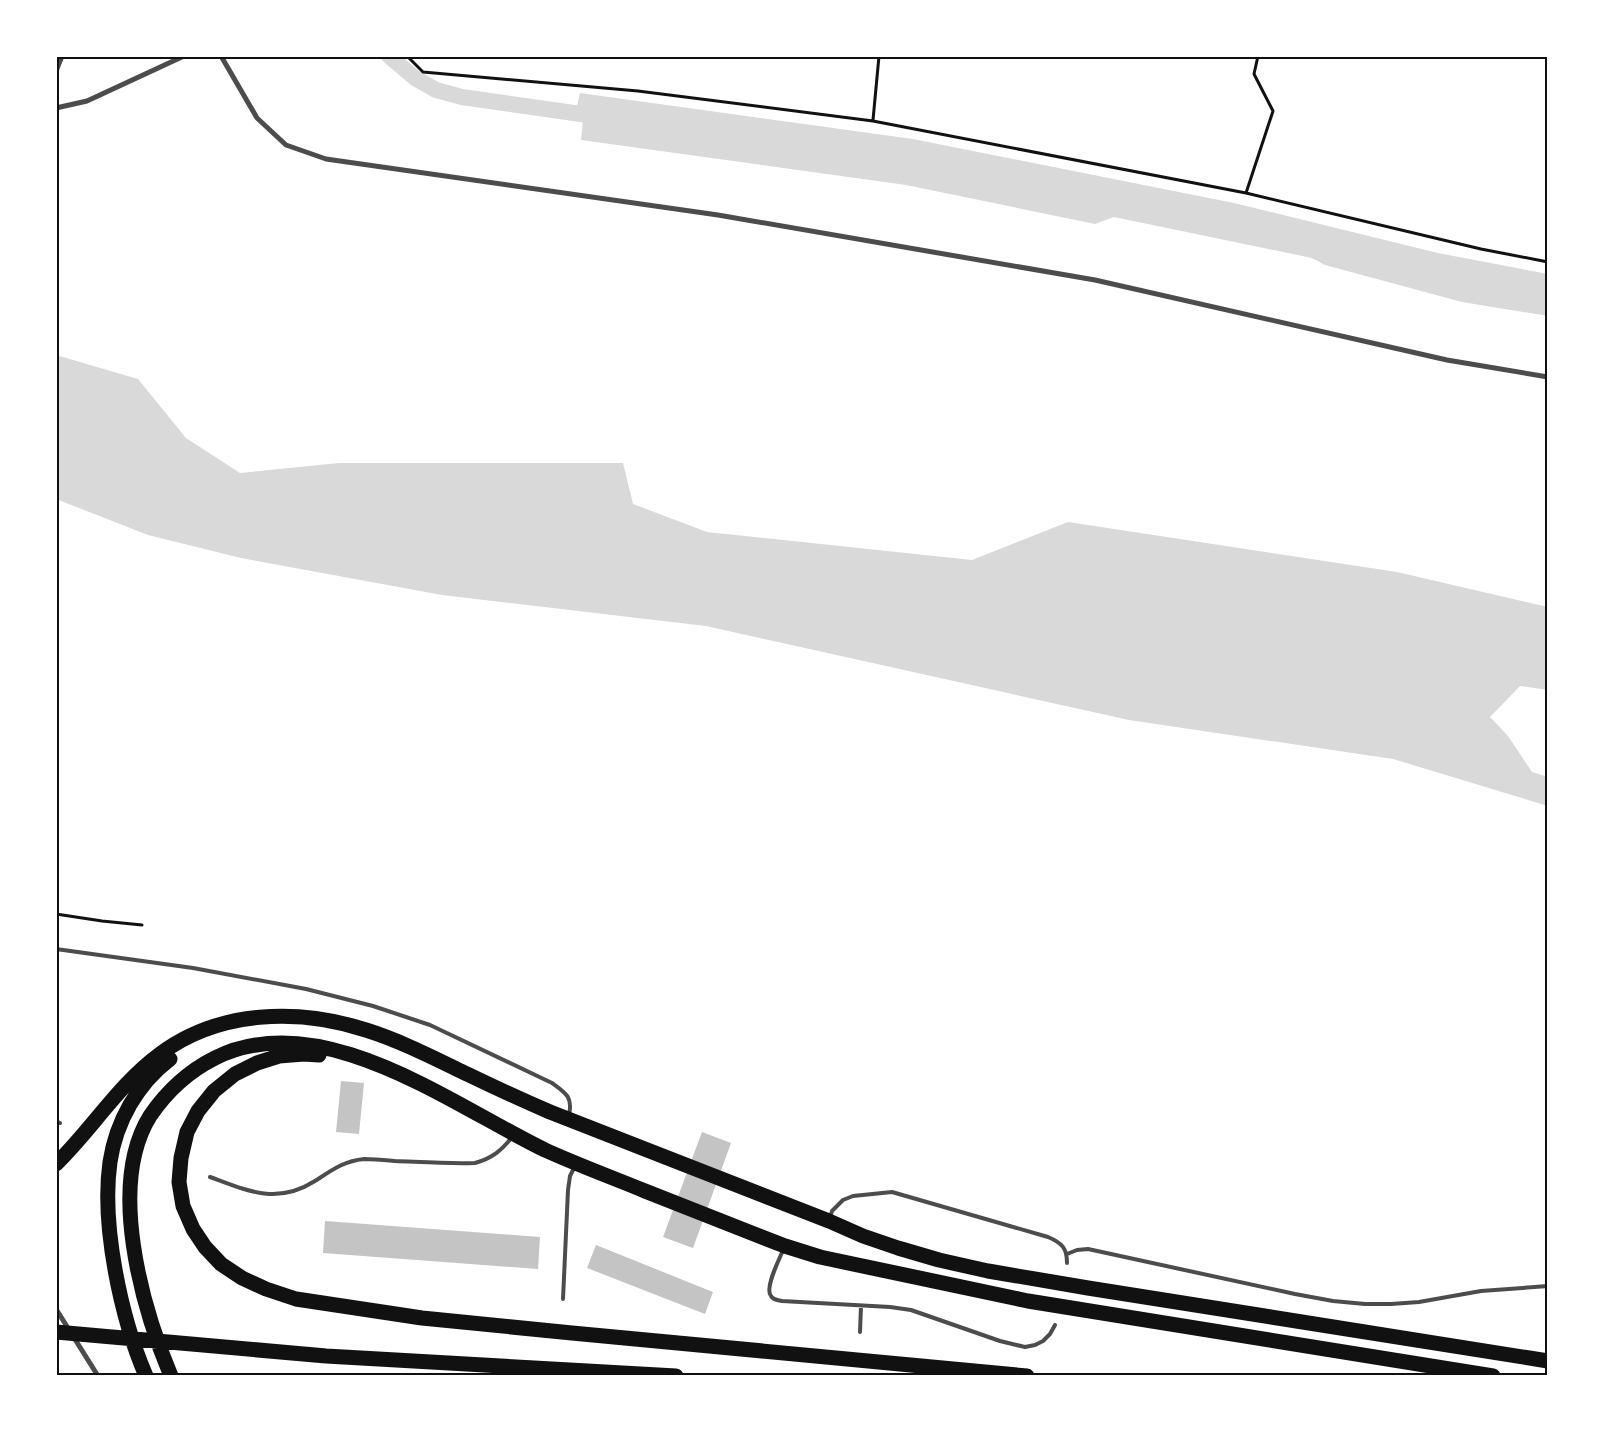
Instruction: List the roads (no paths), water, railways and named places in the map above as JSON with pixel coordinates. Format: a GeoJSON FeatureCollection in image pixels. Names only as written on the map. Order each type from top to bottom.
{"type":"FeatureCollection","features":[{"type":"Feature","properties":{"kind":"highway"},"geometry":{"type":"LineString","coordinates":[[56,1164],[142,1069],[160,1054],[179,1042],[200,1030],[235,1020],[263,1017],[310,1018],[337,1023],[384,1036],[508,1094],[568,1119],[863,1236],[939,1260],[988,1271],[1098,1290],[1548,1361]]}},
{"type":"Feature","properties":{"kind":"highway"},"geometry":{"type":"LineString","coordinates":[[146,1376],[120,1296],[109,1226],[108,1188],[110,1162],[123,1116],[148,1079],[164,1063],[183,1049],[220,1030],[251,1022],[285,1017]]}},
{"type":"Feature","properties":{"kind":"highway"},"geometry":{"type":"LineString","coordinates":[[171,1376],[153,1329],[135,1250],[130,1188],[133,1164],[140,1141],[148,1121],[158,1104],[171,1089],[197,1068],[241,1048],[286,1043],[308,1045],[353,1056],[375,1064],[410,1078],[514,1134],[576,1164],[785,1246],[829,1259],[1028,1301],[1494,1376]]}},
{"type":"Feature","properties":{"kind":"highway"},"geometry":{"type":"LineString","coordinates":[[375,1064],[304,1054],[279,1056],[257,1063],[235,1074],[214,1091],[198,1110],[187,1132],[181,1158],[179,1182],[183,1206],[193,1229],[205,1247],[221,1264],[242,1278],[266,1289],[296,1299],[422,1318],[1027,1376]]}},
{"type":"Feature","properties":{"kind":"highway"},"geometry":{"type":"LineString","coordinates":[[56,1332],[355,1358],[676,1376]]}},
{"type":"Feature","properties":{"kind":"street"},"geometry":{"type":"LineString","coordinates":[[56,71],[62,56]]}},
{"type":"Feature","properties":{"kind":"street"},"geometry":{"type":"LineString","coordinates":[[56,108],[88,102],[184,56]]}},
{"type":"Feature","properties":{"kind":"street"},"geometry":{"type":"LineString","coordinates":[[221,56],[257,118],[286,145],[326,159],[718,215],[1086,279],[1447,360],[1548,377]]}},
{"type":"Feature","properties":{"kind":"street"},"geometry":{"type":"LineString","coordinates":[[56,1309],[98,1376]]}},
{"type":"Feature","properties":{"kind":"lane"},"geometry":{"type":"LineString","coordinates":[[56,949],[193,968],[306,989],[402,1015],[430,1025],[557,1087],[567,1095],[570,1102],[568,1119]]}},
{"type":"Feature","properties":{"kind":"lane"},"geometry":{"type":"LineString","coordinates":[[210,1177],[261,1194],[289,1193],[303,1188],[332,1169],[347,1162],[365,1159],[475,1163],[487,1160],[504,1149],[514,1134]]}},
{"type":"Feature","properties":{"kind":"lane"},"geometry":{"type":"LineString","coordinates":[[563,1299],[568,1190],[570,1176],[576,1164]]}},
{"type":"Feature","properties":{"kind":"lane"},"geometry":{"type":"LineString","coordinates":[[829,1221],[832,1211],[844,1200],[853,1196],[892,1192],[1048,1237],[1063,1246],[1067,1254],[1067,1262]]}},
{"type":"Feature","properties":{"kind":"lane"},"geometry":{"type":"LineString","coordinates":[[785,1246],[769,1284],[768,1291],[776,1300],[911,1310],[1000,1341],[1024,1347],[1043,1341],[1055,1325]]}},
{"type":"Feature","properties":{"kind":"lane"},"geometry":{"type":"LineString","coordinates":[[1067,1254],[1077,1250],[1088,1249],[1295,1294],[1333,1301],[1365,1304],[1419,1302],[1481,1292],[1548,1286]]}},
{"type":"Feature","properties":{"kind":"lane"},"geometry":{"type":"LineString","coordinates":[[860,1332],[862,1306]]}},
{"type":"Feature","properties":{"kind":"waterway"},"geometry":{"type":"LineString","coordinates":[[389,56],[415,78],[436,90],[462,97],[588,115]]}}]}
